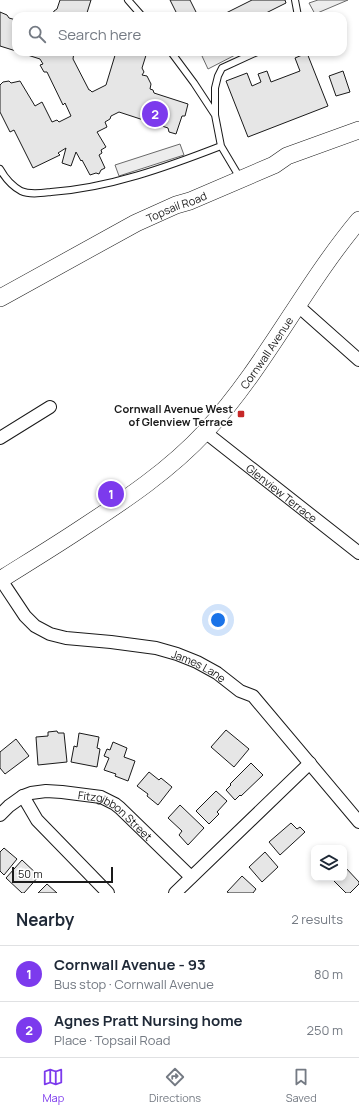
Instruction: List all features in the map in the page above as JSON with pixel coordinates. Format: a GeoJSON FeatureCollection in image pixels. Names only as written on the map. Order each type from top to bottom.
{"type":"FeatureCollection","features":[{"type":"Feature","properties":{"kind":"main road","name":"Topsail Road"},"geometry":{"type":"LineString","coordinates":[[0,298],[136,223],[274,165],[287,156],[359,130]]}},
{"type":"Feature","properties":{"kind":"main road","name":"Cornwall Avenue"},"geometry":{"type":"LineString","coordinates":[[0,580],[128,498],[167,467],[205,432],[242,386],[297,305],[359,220]]}},
{"type":"Feature","properties":{"kind":"street"},"geometry":{"type":"LineString","coordinates":[[297,305],[359,360]]}},
{"type":"Feature","properties":{"kind":"street"},"geometry":{"type":"LineString","coordinates":[[0,438],[50,407]]}},
{"type":"Feature","properties":{"kind":"street","name":"Glenview Terrace"},"geometry":{"type":"LineString","coordinates":[[205,432],[359,553]]}},
{"type":"Feature","properties":{"kind":"street","name":"James Lane"},"geometry":{"type":"LineString","coordinates":[[0,580],[25,616],[35,626],[50,634],[66,638],[156,648],[177,654],[197,662],[217,673],[240,691],[253,696],[359,822]]}},
{"type":"Feature","properties":{"kind":"street"},"geometry":{"type":"LineString","coordinates":[[175,893],[310,763]]}},
{"type":"Feature","properties":{"kind":"street","name":"Fitzgibbon Street"},"geometry":{"type":"LineString","coordinates":[[0,815],[16,800],[31,793],[55,791],[101,797],[109,800],[120,808],[191,877]]}},
{"type":"Feature","properties":{"kind":"street"},"geometry":{"type":"LineString","coordinates":[[23,796],[37,820],[108,893]]}},
{"type":"Feature","properties":{"kind":"lane"},"geometry":{"type":"LineString","coordinates":[[128,0],[138,12]]}},
{"type":"Feature","properties":{"kind":"lane"},"geometry":{"type":"LineString","coordinates":[[295,0],[297,12]]}},
{"type":"Feature","properties":{"kind":"lane"},"geometry":{"type":"LineString","coordinates":[[174,56],[215,115]]}},
{"type":"Feature","properties":{"kind":"lane"},"geometry":{"type":"LineString","coordinates":[[241,179],[221,146],[215,115],[215,88],[222,68],[248,56]]}},
{"type":"Feature","properties":{"kind":"lane"},"geometry":{"type":"LineString","coordinates":[[0,169],[13,185],[22,191],[30,193],[60,192],[128,178],[221,146]]}},
{"type":"Feature","properties":{"kind":"shaded area"},"geometry":{"type":"Polygon","coordinates":[[[318,0],[348,0],[320,12],[314,12],[309,3],[318,0]]]}},
{"type":"Feature","properties":{"kind":"shaded area"},"geometry":{"type":"Polygon","coordinates":[[[202,56],[233,56],[208,69],[202,56]]]}},
{"type":"Feature","properties":{"kind":"shaded area"},"geometry":{"type":"Polygon","coordinates":[[[180,144],[184,155],[119,176],[115,165],[180,144]]]}},
{"type":"Feature","properties":{"kind":"building"},"geometry":{"type":"Polygon","coordinates":[[[60,0],[91,0],[87,12],[54,12],[57,9],[60,0]]]}},
{"type":"Feature","properties":{"kind":"building"},"geometry":{"type":"Polygon","coordinates":[[[170,0],[190,0],[196,12],[176,12],[170,0]]]}},
{"type":"Feature","properties":{"kind":"building"},"geometry":{"type":"Polygon","coordinates":[[[252,0],[285,0],[286,3],[268,12],[228,12],[252,0]]]}},
{"type":"Feature","properties":{"kind":"building"},"geometry":{"type":"Polygon","coordinates":[[[0,12],[12,19],[12,50],[0,46],[0,12]]]}},
{"type":"Feature","properties":{"kind":"building"},"geometry":{"type":"Polygon","coordinates":[[[31,56],[73,56],[73,59],[89,90],[92,92],[106,85],[115,56],[146,56],[142,68],[144,72],[142,75],[147,76],[151,84],[150,89],[153,90],[154,93],[188,104],[185,116],[182,116],[176,134],[169,132],[168,128],[119,112],[111,116],[110,119],[105,122],[107,127],[97,132],[106,147],[101,150],[102,153],[99,155],[105,168],[101,170],[99,174],[96,173],[90,175],[76,152],[71,166],[62,163],[66,148],[58,153],[60,155],[33,168],[14,130],[10,132],[0,112],[0,85],[3,82],[9,81],[11,83],[20,81],[35,106],[42,102],[52,122],[57,120],[59,122],[71,116],[65,103],[63,105],[47,72],[44,72],[40,65],[43,64],[40,59],[31,56]]]}},
{"type":"Feature","properties":{"kind":"building"},"geometry":{"type":"Polygon","coordinates":[[[300,56],[308,56],[328,106],[248,137],[226,81],[247,73],[252,86],[261,82],[258,74],[267,71],[271,82],[300,71],[295,58],[300,56]]]}},
{"type":"Feature","properties":{"kind":"building"},"geometry":{"type":"Polygon","coordinates":[[[343,71],[350,92],[336,96],[329,76],[343,71]]]}},
{"type":"Feature","properties":{"kind":"building"},"geometry":{"type":"Polygon","coordinates":[[[226,730],[249,749],[234,767],[211,747],[226,730]]]}},
{"type":"Feature","properties":{"kind":"building"},"geometry":{"type":"Polygon","coordinates":[[[57,731],[58,733],[64,733],[67,762],[38,765],[36,737],[48,736],[48,732],[57,731]]]}},
{"type":"Feature","properties":{"kind":"building"},"geometry":{"type":"Polygon","coordinates":[[[79,733],[99,737],[97,748],[100,749],[97,767],[71,762],[74,746],[77,747],[79,733]]]}},
{"type":"Feature","properties":{"kind":"building"},"geometry":{"type":"Polygon","coordinates":[[[16,739],[29,756],[5,774],[0,768],[0,752],[16,739]]]}},
{"type":"Feature","properties":{"kind":"building"},"geometry":{"type":"Polygon","coordinates":[[[113,742],[127,748],[124,757],[135,761],[128,781],[115,776],[116,774],[104,770],[109,758],[104,756],[107,749],[110,750],[113,742]]]}},
{"type":"Feature","properties":{"kind":"building"},"geometry":{"type":"Polygon","coordinates":[[[251,763],[263,775],[235,800],[226,790],[251,763]]]}},
{"type":"Feature","properties":{"kind":"building"},"geometry":{"type":"Polygon","coordinates":[[[149,772],[159,780],[161,778],[172,787],[158,805],[147,796],[148,794],[137,786],[149,772]]]}},
{"type":"Feature","properties":{"kind":"building"},"geometry":{"type":"Polygon","coordinates":[[[216,791],[227,801],[217,812],[219,814],[209,824],[196,811],[216,791]]]}},
{"type":"Feature","properties":{"kind":"building"},"geometry":{"type":"Polygon","coordinates":[[[180,805],[204,828],[188,845],[179,835],[182,831],[168,818],[180,805]]]}},
{"type":"Feature","properties":{"kind":"building"},"geometry":{"type":"Polygon","coordinates":[[[291,823],[297,829],[300,827],[305,832],[280,855],[269,842],[291,823]]]}},
{"type":"Feature","properties":{"kind":"building"},"geometry":{"type":"Polygon","coordinates":[[[4,848],[17,859],[4,875],[0,871],[0,852],[4,848]]]}},
{"type":"Feature","properties":{"kind":"building"},"geometry":{"type":"Polygon","coordinates":[[[265,852],[278,867],[262,882],[249,867],[265,852]]]}},
{"type":"Feature","properties":{"kind":"building"},"geometry":{"type":"Polygon","coordinates":[[[22,860],[39,876],[24,893],[22,893],[6,878],[22,860]]]}},
{"type":"Feature","properties":{"kind":"building"},"geometry":{"type":"Polygon","coordinates":[[[347,869],[359,882],[359,884],[350,893],[346,893],[334,881],[347,881],[347,869]]]}},
{"type":"Feature","properties":{"kind":"building"},"geometry":{"type":"Polygon","coordinates":[[[242,876],[256,889],[253,893],[227,892],[242,876]]]}},
{"type":"Feature","properties":{"kind":"building"},"geometry":{"type":"Polygon","coordinates":[[[47,884],[57,893],[38,893],[47,884]]]}},
{"type":"Feature","properties":{"kind":"place","name":"Agnes Pratt Nursing home"},"geometry":{"type":"Point","coordinates":[155,114]}},
{"type":"Feature","properties":{"kind":"place","name":"Cornwall Avenue West of Glenview Terrace"},"geometry":{"type":"Point","coordinates":[241,414]}},
{"type":"Feature","properties":{"kind":"place","name":"Cornwall Avenue - 93"},"geometry":{"type":"Point","coordinates":[111,494]}}]}
